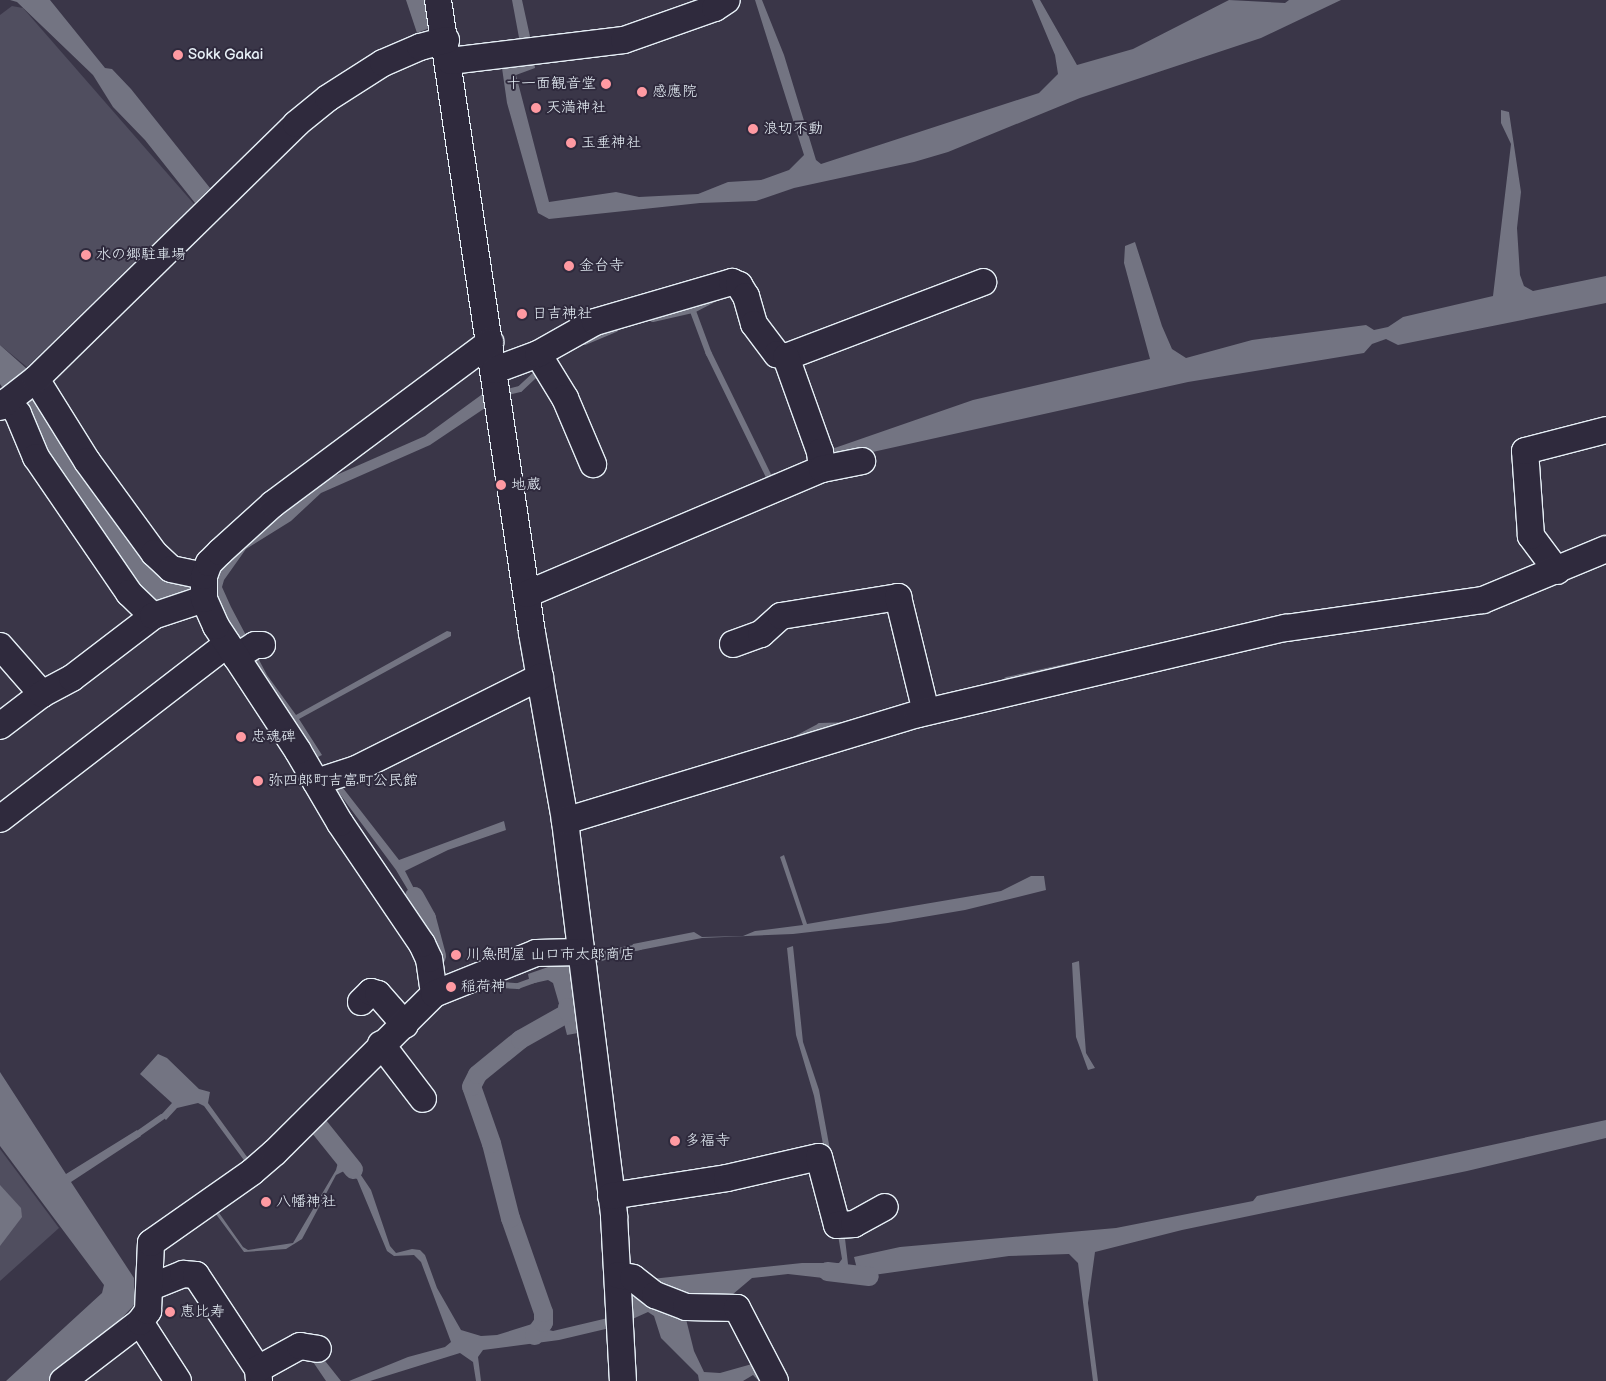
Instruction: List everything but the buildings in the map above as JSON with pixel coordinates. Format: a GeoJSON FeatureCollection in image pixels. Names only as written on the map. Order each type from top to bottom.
{"type":"FeatureCollection","features":[{"type":"Feature","properties":{"kind":"street"},"geometry":{"type":"LineString","coordinates":[[438,0],[448,50],[540,677],[565,821],[611,1196],[618,1275],[623,1381]]}},
{"type":"Feature","properties":{"kind":"street"},"geometry":{"type":"LineString","coordinates":[[153,616],[129,593],[36,457],[18,414],[4,404],[36,379],[296,124],[328,98],[383,63],[420,47],[448,50],[624,40],[715,8],[727,0]]}},
{"type":"Feature","properties":{"kind":"street"},"geometry":{"type":"LineString","coordinates":[[497,387],[542,361],[595,322],[732,282],[739,285],[746,296],[754,324],[777,354],[786,356],[983,282]]}},
{"type":"Feature","properties":{"kind":"street"},"geometry":{"type":"LineString","coordinates":[[0,726],[42,694],[72,678],[153,616],[204,587],[209,563],[273,504],[490,342]]}},
{"type":"Feature","properties":{"kind":"street"},"geometry":{"type":"LineString","coordinates":[[786,356],[820,452],[822,469]]}},
{"type":"Feature","properties":{"kind":"street"},"geometry":{"type":"LineString","coordinates":[[542,361],[593,464]]}},
{"type":"Feature","properties":{"kind":"street"},"geometry":{"type":"LineString","coordinates":[[36,379],[87,461],[154,553],[171,569],[204,587],[244,649],[340,823],[422,944],[429,959],[434,994]]}},
{"type":"Feature","properties":{"kind":"street"},"geometry":{"type":"LineString","coordinates":[[1557,571],[1531,536],[1525,451],[1606,430]]}},
{"type":"Feature","properties":{"kind":"street"},"geometry":{"type":"LineString","coordinates":[[528,594],[822,469],[862,461]]}},
{"type":"Feature","properties":{"kind":"street"},"geometry":{"type":"LineString","coordinates":[[565,821],[926,712],[1286,628],[1483,600],[1557,571],[1606,549]]}},
{"type":"Feature","properties":{"kind":"street"},"geometry":{"type":"LineString","coordinates":[[733,644],[761,634],[781,616],[898,597],[926,712]]}},
{"type":"Feature","properties":{"kind":"street"},"geometry":{"type":"LineString","coordinates":[[0,646],[42,694]]}},
{"type":"Feature","properties":{"kind":"street"},"geometry":{"type":"LineString","coordinates":[[0,818],[244,649]]}},
{"type":"Feature","properties":{"kind":"street"},"geometry":{"type":"LineString","coordinates":[[316,782],[356,769],[540,677]]}},
{"type":"Feature","properties":{"kind":"street"},"geometry":{"type":"LineString","coordinates":[[63,1381],[140,1322],[148,1311],[151,1287],[151,1243],[254,1170],[389,1054],[405,1025],[434,994],[536,952],[582,960]]}},
{"type":"Feature","properties":{"kind":"street"},"geometry":{"type":"LineString","coordinates":[[361,1002],[371,992],[378,994],[405,1025]]}},
{"type":"Feature","properties":{"kind":"street"},"geometry":{"type":"LineString","coordinates":[[389,1054],[423,1099]]}},
{"type":"Feature","properties":{"kind":"street"},"geometry":{"type":"LineString","coordinates":[[611,1196],[727,1178],[819,1157],[837,1225],[854,1224],[886,1207]]}},
{"type":"Feature","properties":{"kind":"street"},"geometry":{"type":"LineString","coordinates":[[151,1287],[190,1274],[258,1374],[300,1346],[318,1349]]}},
{"type":"Feature","properties":{"kind":"street"},"geometry":{"type":"LineString","coordinates":[[618,1275],[633,1278],[651,1292],[686,1307],[737,1308],[775,1381]]}},
{"type":"Feature","properties":{"kind":"street"},"geometry":{"type":"LineString","coordinates":[[140,1322],[178,1381]]}},
{"type":"Feature","properties":{"kind":"shaded area"},"geometry":{"type":"Polygon","coordinates":[[[12,6],[23,8],[194,204],[27,367],[0,345],[0,15],[12,6]]]}},
{"type":"Feature","properties":{"kind":"shaded area"},"geometry":{"type":"Polygon","coordinates":[[[0,1149],[59,1228],[0,1281],[0,1149]]]}},
{"type":"Feature","properties":{"kind":"water"},"geometry":{"type":"Polygon","coordinates":[[[10,0],[50,0],[105,68],[112,69],[131,89],[210,188],[195,203],[145,140],[113,107],[93,75],[17,2],[10,0]]]}},
{"type":"Feature","properties":{"kind":"water"},"geometry":{"type":"Polygon","coordinates":[[[406,0],[425,0],[432,27],[417,33],[406,0]]]}},
{"type":"Feature","properties":{"kind":"water"},"geometry":{"type":"Polygon","coordinates":[[[512,0],[522,0],[531,41],[535,68],[516,75],[549,202],[616,192],[639,197],[698,194],[728,182],[761,180],[789,170],[804,155],[755,0],[762,0],[784,55],[816,160],[821,164],[1039,93],[1058,74],[1055,55],[1032,0],[1040,0],[1077,65],[1133,49],[1229,0],[1285,3],[1289,0],[1341,0],[1261,38],[1080,98],[948,152],[914,162],[794,188],[756,201],[700,203],[549,219],[538,213],[507,103],[502,68],[520,43],[512,0]]]}},
{"type":"Feature","properties":{"kind":"water"},"geometry":{"type":"Polygon","coordinates":[[[1501,110],[1509,112],[1521,192],[1517,228],[1520,275],[1524,286],[1533,291],[1606,276],[1606,303],[1398,345],[1386,339],[1372,344],[1364,353],[1188,382],[832,461],[826,451],[973,400],[1150,359],[1124,263],[1125,246],[1135,242],[1162,326],[1172,349],[1186,358],[1252,340],[1366,325],[1374,330],[1388,327],[1403,317],[1493,296],[1511,144],[1501,123],[1501,110]]]}},
{"type":"Feature","properties":{"kind":"water"},"geometry":{"type":"Polygon","coordinates":[[[0,345],[27,369],[53,416],[201,589],[148,604],[0,384],[0,345]]]}},
{"type":"Feature","properties":{"kind":"water"},"geometry":{"type":"Polygon","coordinates":[[[488,390],[491,404],[430,445],[321,493],[291,521],[246,549],[224,580],[222,587],[231,607],[267,675],[296,715],[447,631],[451,632],[451,636],[299,719],[322,755],[318,757],[311,745],[305,748],[225,629],[212,581],[215,571],[253,530],[325,480],[425,436],[488,390]]]}},
{"type":"Feature","properties":{"kind":"water"},"geometry":{"type":"Polygon","coordinates":[[[336,779],[399,860],[504,821],[506,830],[448,850],[405,871],[428,916],[424,917],[396,870],[336,789],[336,779]]]}},
{"type":"Feature","properties":{"kind":"water"},"geometry":{"type":"Polygon","coordinates":[[[784,855],[807,924],[1001,891],[1031,876],[1044,876],[1046,890],[965,910],[888,923],[793,934],[702,938],[635,951],[631,948],[633,944],[694,932],[702,937],[743,936],[755,931],[803,925],[780,857],[784,855]]]}},
{"type":"Feature","properties":{"kind":"water"},"geometry":{"type":"Polygon","coordinates":[[[793,946],[803,1042],[819,1090],[833,1166],[825,1155],[814,1096],[796,1035],[787,948],[793,946]]]}},
{"type":"Feature","properties":{"kind":"water"},"geometry":{"type":"Polygon","coordinates":[[[609,949],[617,956],[593,964],[591,954],[594,950],[609,949]]]}},
{"type":"Feature","properties":{"kind":"water"},"geometry":{"type":"Polygon","coordinates":[[[574,958],[578,1033],[567,1035],[564,1023],[560,1021],[549,1024],[548,1018],[560,1007],[553,983],[548,980],[530,984],[528,974],[574,958]]]}},
{"type":"Feature","properties":{"kind":"water"},"geometry":{"type":"Polygon","coordinates":[[[1079,961],[1086,1053],[1095,1068],[1088,1070],[1076,1037],[1072,963],[1079,961]]]}},
{"type":"Feature","properties":{"kind":"water"},"geometry":{"type":"Polygon","coordinates":[[[158,1054],[167,1058],[199,1089],[210,1092],[208,1103],[250,1161],[246,1163],[204,1106],[198,1103],[177,1108],[166,1120],[161,1115],[172,1103],[140,1074],[158,1054]]]}},
{"type":"Feature","properties":{"kind":"water"},"geometry":{"type":"Polygon","coordinates":[[[0,1072],[66,1174],[137,1130],[141,1136],[71,1182],[134,1278],[135,1304],[104,1337],[48,1381],[6,1381],[102,1293],[104,1285],[0,1146],[0,1072]]]}},
{"type":"Feature","properties":{"kind":"water"},"geometry":{"type":"Polygon","coordinates":[[[1606,1120],[1606,1138],[1467,1171],[1182,1230],[1095,1252],[1088,1303],[1098,1381],[1093,1381],[1078,1263],[1069,1254],[1009,1256],[859,1277],[854,1257],[900,1247],[1116,1228],[1253,1201],[1257,1196],[1606,1120]]]}},
{"type":"Feature","properties":{"kind":"water"},"geometry":{"type":"Polygon","coordinates":[[[316,1123],[317,1129],[217,1210],[243,1247],[248,1250],[293,1243],[336,1170],[342,1147],[371,1190],[390,1246],[396,1253],[412,1249],[420,1250],[425,1255],[437,1288],[461,1330],[481,1336],[497,1335],[532,1324],[539,1313],[546,1312],[549,1330],[553,1331],[612,1317],[614,1327],[559,1340],[483,1350],[478,1357],[481,1381],[476,1381],[473,1362],[460,1353],[370,1381],[349,1381],[408,1357],[445,1347],[451,1342],[421,1262],[414,1255],[394,1256],[387,1251],[357,1179],[346,1170],[336,1175],[302,1239],[286,1249],[244,1252],[210,1206],[316,1123]]]}},
{"type":"Feature","properties":{"kind":"water"},"geometry":{"type":"Polygon","coordinates":[[[0,1185],[21,1208],[22,1217],[0,1246],[0,1185]]]}},
{"type":"Feature","properties":{"kind":"water"},"geometry":{"type":"Polygon","coordinates":[[[837,1229],[844,1230],[850,1281],[788,1274],[752,1278],[726,1300],[714,1302],[642,1280],[802,1263],[839,1263],[842,1259],[837,1229]]]}},
{"type":"Feature","properties":{"kind":"water"},"geometry":{"type":"Polygon","coordinates":[[[639,1290],[684,1311],[694,1351],[704,1372],[720,1373],[752,1364],[770,1381],[759,1381],[753,1375],[743,1381],[699,1381],[698,1375],[661,1338],[654,1316],[648,1312],[628,1321],[633,1298],[639,1290]]]}},
{"type":"Feature","properties":{"kind":"water"},"geometry":{"type":"Polygon","coordinates":[[[318,1352],[341,1381],[326,1381],[309,1356],[264,1378],[252,1368],[318,1352]]]}},
{"type":"Feature","properties":{"kind":"waterway"},"geometry":{"type":"LineString","coordinates":[[653,319],[693,310],[715,299]]}},
{"type":"Feature","properties":{"kind":"waterway"},"geometry":{"type":"LineString","coordinates":[[693,310],[709,353],[770,478],[775,476]]}},
{"type":"Feature","properties":{"kind":"waterway"},"geometry":{"type":"LineString","coordinates":[[585,342],[615,329]]}},
{"type":"Feature","properties":{"kind":"waterway"},"geometry":{"type":"LineString","coordinates":[[504,393],[520,389],[539,371]]}},
{"type":"Feature","properties":{"kind":"waterway"},"geometry":{"type":"LineString","coordinates":[[1007,680],[1083,663]]}},
{"type":"Feature","properties":{"kind":"waterway"},"geometry":{"type":"LineString","coordinates":[[796,739],[820,726],[844,725]]}},
{"type":"Feature","properties":{"kind":"waterway"},"geometry":{"type":"LineString","coordinates":[[414,896],[426,918],[436,956]]}},
{"type":"Feature","properties":{"kind":"waterway"},"geometry":{"type":"LineString","coordinates":[[606,953],[639,947]]}},
{"type":"Feature","properties":{"kind":"waterway"},"geometry":{"type":"LineString","coordinates":[[488,984],[518,986],[537,979]]}},
{"type":"Feature","properties":{"kind":"waterway"},"geometry":{"type":"LineString","coordinates":[[534,1335],[543,1322],[543,1312],[510,1218],[491,1143],[471,1086],[477,1074],[520,1039],[568,1012],[567,1007]]}},
{"type":"Feature","properties":{"kind":"waterway"},"geometry":{"type":"LineString","coordinates":[[135,1136],[162,1117]]}},
{"type":"Feature","properties":{"kind":"waterway"},"geometry":{"type":"LineString","coordinates":[[316,1123],[353,1169]]}},
{"type":"Feature","properties":{"kind":"waterway"},"geometry":{"type":"LineString","coordinates":[[827,1271],[869,1276]]}},
{"type":"Feature","properties":{"kind":"place","name":"Sokk Gakai"},"geometry":{"type":"Point","coordinates":[178,55]}},
{"type":"Feature","properties":{"kind":"place","name":"十一面観音堂"},"geometry":{"type":"Point","coordinates":[606,84]}},
{"type":"Feature","properties":{"kind":"place","name":"感應院"},"geometry":{"type":"Point","coordinates":[642,92]}},
{"type":"Feature","properties":{"kind":"place","name":"天満神社"},"geometry":{"type":"Point","coordinates":[536,108]}},
{"type":"Feature","properties":{"kind":"place","name":"浪切不動"},"geometry":{"type":"Point","coordinates":[753,129]}},
{"type":"Feature","properties":{"kind":"place","name":"玉垂神社"},"geometry":{"type":"Point","coordinates":[571,143]}},
{"type":"Feature","properties":{"kind":"place","name":"水の郷駐車場"},"geometry":{"type":"Point","coordinates":[86,255]}},
{"type":"Feature","properties":{"kind":"place","name":"金台寺"},"geometry":{"type":"Point","coordinates":[569,266]}},
{"type":"Feature","properties":{"kind":"place","name":"日吉神社"},"geometry":{"type":"Point","coordinates":[522,314]}},
{"type":"Feature","properties":{"kind":"place","name":"地蔵"},"geometry":{"type":"Point","coordinates":[501,485]}},
{"type":"Feature","properties":{"kind":"place","name":"忠魂碑"},"geometry":{"type":"Point","coordinates":[241,737]}},
{"type":"Feature","properties":{"kind":"place","name":"弥四郎町吉富町公民館"},"geometry":{"type":"Point","coordinates":[258,781]}},
{"type":"Feature","properties":{"kind":"place","name":"川魚問屋 山口市太郎商店"},"geometry":{"type":"Point","coordinates":[456,955]}},
{"type":"Feature","properties":{"kind":"place","name":"稲荷神"},"geometry":{"type":"Point","coordinates":[451,987]}},
{"type":"Feature","properties":{"kind":"place","name":"多福寺"},"geometry":{"type":"Point","coordinates":[675,1141]}},
{"type":"Feature","properties":{"kind":"place","name":"八幡神社"},"geometry":{"type":"Point","coordinates":[266,1202]}},
{"type":"Feature","properties":{"kind":"place","name":"恵比寿"},"geometry":{"type":"Point","coordinates":[170,1312]}}]}
